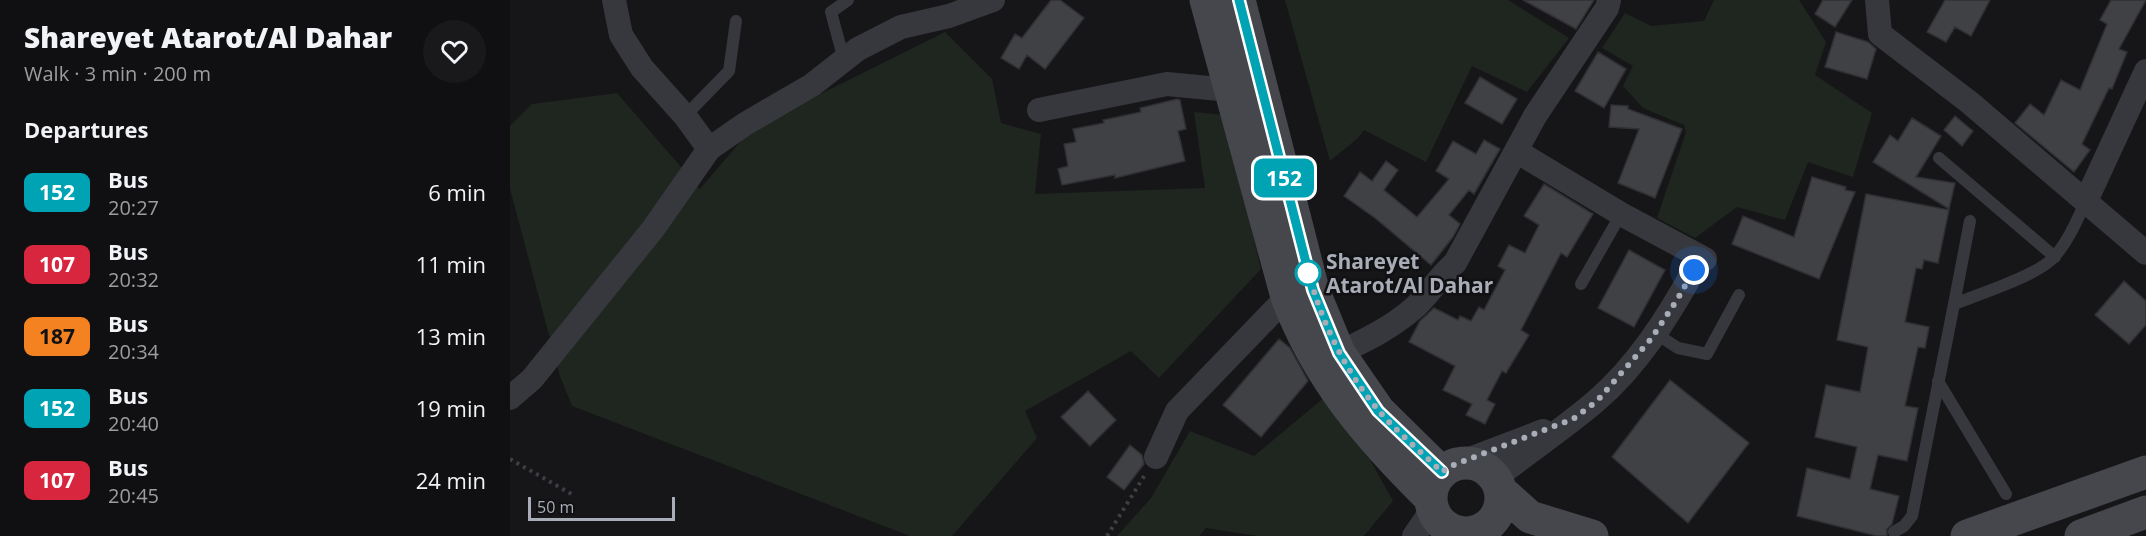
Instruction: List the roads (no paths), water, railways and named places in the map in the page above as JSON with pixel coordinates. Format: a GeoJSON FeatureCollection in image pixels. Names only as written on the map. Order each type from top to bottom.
{"type":"FeatureCollection","features":[{"type":"Feature","properties":{"kind":"main road"},"geometry":{"type":"LineString","coordinates":[[1206,0],[1287,297],[1298,326],[1329,381],[1358,421],[1386,455],[1436,496]]}},
{"type":"Feature","properties":{"kind":"main road"},"geometry":{"type":"LineString","coordinates":[[1239,0],[1313,290],[1339,353],[1436,496],[1438,521],[1451,531],[1471,535],[1494,521],[1500,510],[1500,487]]}},
{"type":"Feature","properties":{"kind":"main road"},"geometry":{"type":"LineString","coordinates":[[1436,496],[1484,467],[1530,517],[1592,536]]}},
{"type":"Feature","properties":{"kind":"main road"},"geometry":{"type":"LineString","coordinates":[[1967,536],[2146,472]]}},
{"type":"Feature","properties":{"kind":"main road"},"geometry":{"type":"LineString","coordinates":[[2081,536],[2146,512]]}},
{"type":"Feature","properties":{"kind":"street"},"geometry":{"type":"LineString","coordinates":[[614,0],[621,35],[642,68],[685,116],[709,149]]}},
{"type":"Feature","properties":{"kind":"street"},"geometry":{"type":"LineString","coordinates":[[510,398],[532,380],[653,229],[709,149],[744,124],[812,85],[858,49],[901,27],[949,16],[993,0]]}},
{"type":"Feature","properties":{"kind":"street"},"geometry":{"type":"LineString","coordinates":[[1339,353],[1385,331],[1416,306],[1443,273],[1455,264],[1535,116],[1609,0]]}},
{"type":"Feature","properties":{"kind":"street"},"geometry":{"type":"LineString","coordinates":[[1877,0],[1880,34],[1969,102],[2146,253]]}},
{"type":"Feature","properties":{"kind":"street"},"geometry":{"type":"LineString","coordinates":[[2086,201],[2146,71]]}},
{"type":"Feature","properties":{"kind":"street"},"geometry":{"type":"LineString","coordinates":[[1039,110],[1167,84],[1230,90]]}},
{"type":"Feature","properties":{"kind":"street"},"geometry":{"type":"LineString","coordinates":[[1500,487],[1501,474],[1597,401],[1613,385],[1655,333],[1699,264],[1516,151]]}},
{"type":"Feature","properties":{"kind":"street"},"geometry":{"type":"LineString","coordinates":[[1156,457],[1177,411],[1287,297]]}},
{"type":"Feature","properties":{"kind":"street"},"geometry":{"type":"LineString","coordinates":[[1436,496],[1573,419]]}},
{"type":"Feature","properties":{"kind":"lane"},"geometry":{"type":"LineString","coordinates":[[844,60],[831,12],[848,0]]}},
{"type":"Feature","properties":{"kind":"lane"},"geometry":{"type":"LineString","coordinates":[[685,116],[729,71],[736,21]]}},
{"type":"Feature","properties":{"kind":"lane"},"geometry":{"type":"LineString","coordinates":[[1940,158],[2055,257]]}},
{"type":"Feature","properties":{"kind":"lane"},"geometry":{"type":"LineString","coordinates":[[1954,304],[2026,275],[2055,257],[2086,201]]}},
{"type":"Feature","properties":{"kind":"lane"},"geometry":{"type":"LineString","coordinates":[[1581,284],[1621,214]]}},
{"type":"Feature","properties":{"kind":"lane"},"geometry":{"type":"LineString","coordinates":[[1894,532],[1904,526],[1912,516],[1971,221]]}},
{"type":"Feature","properties":{"kind":"lane"},"geometry":{"type":"LineString","coordinates":[[1655,333],[1678,348],[1707,354],[1739,295]]}},
{"type":"Feature","properties":{"kind":"lane"},"geometry":{"type":"LineString","coordinates":[[1938,381],[2006,494]]}},
{"type":"Feature","properties":{"kind":"place","name":"Shareyet Atarot/Al Dahar"},"geometry":{"type":"Point","coordinates":[1308,273]}}]}
